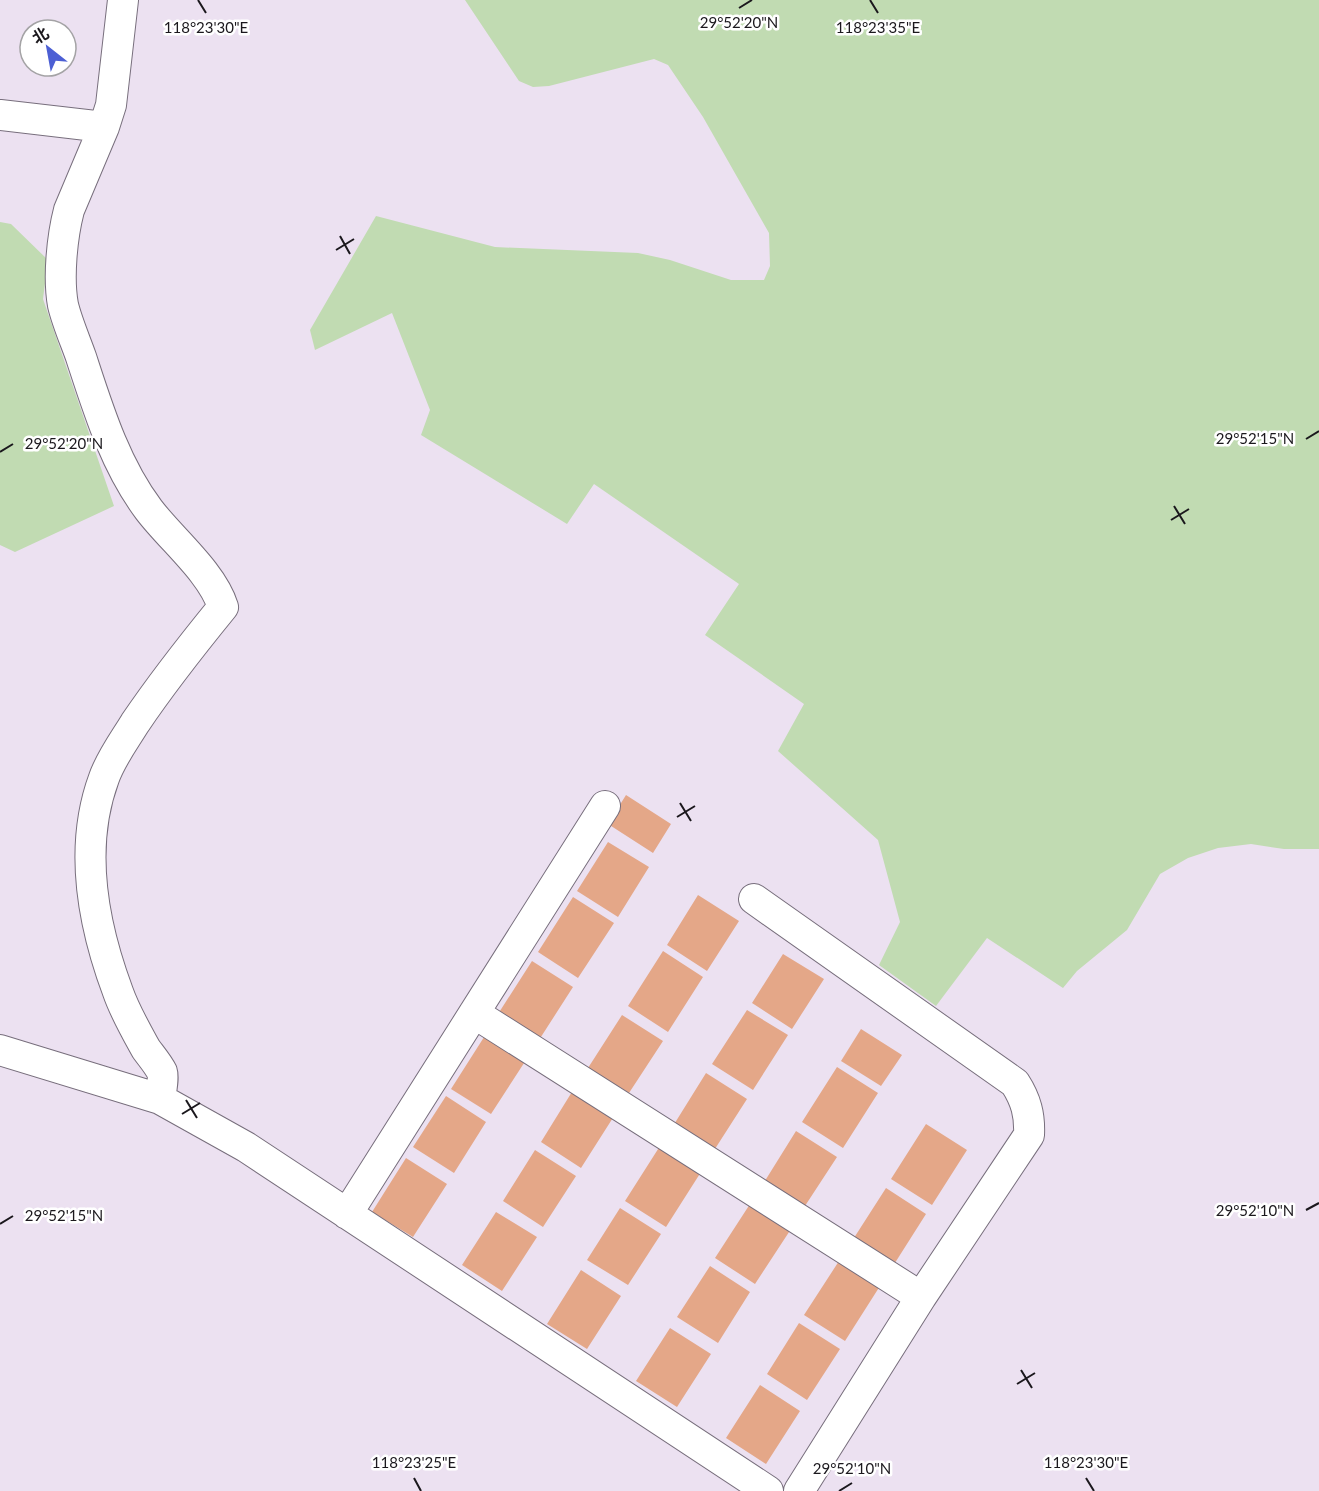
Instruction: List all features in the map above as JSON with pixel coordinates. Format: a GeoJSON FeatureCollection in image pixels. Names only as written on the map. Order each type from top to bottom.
{"type":"FeatureCollection","features":[{"type":"Feature","properties":{"kind":"street"},"geometry":{"type":"LineString","coordinates":[[123,0],[111,105],[66,222],[61,256],[63,304],[94,398],[121,464],[150,511],[194,561],[220,597],[223,607],[158,690],[115,755],[102,785],[92,828],[92,883],[96,921],[119,995],[136,1031],[162,1073],[160,1099]]}},
{"type":"Feature","properties":{"kind":"street"},"geometry":{"type":"LineString","coordinates":[[0,115],[104,127]]}},
{"type":"Feature","properties":{"kind":"street"},"geometry":{"type":"LineString","coordinates":[[347,1214],[605,806]]}},
{"type":"Feature","properties":{"kind":"street"},"geometry":{"type":"LineString","coordinates":[[754,899],[1015,1083],[1028,1109],[1029,1135],[921,1297],[799,1491]]}},
{"type":"Feature","properties":{"kind":"street"},"geometry":{"type":"LineString","coordinates":[[474,1013],[921,1297]]}},
{"type":"Feature","properties":{"kind":"street"},"geometry":{"type":"LineString","coordinates":[[0,1050],[160,1099],[246,1147],[768,1491]]}},
{"type":"Feature","properties":{"kind":"green space"},"geometry":{"type":"Polygon","coordinates":[[[465,0],[1319,0],[1319,849],[1284,849],[1251,844],[1218,848],[1188,858],[1160,874],[1127,930],[1077,971],[1063,988],[987,938],[936,1006],[879,965],[900,922],[878,840],[778,751],[804,704],[705,635],[739,584],[594,484],[567,524],[421,435],[430,410],[392,313],[315,350],[310,330],[376,216],[495,247],[638,253],[670,260],[731,280],[764,280],[770,266],[769,233],[703,117],[668,65],[654,59],[549,86],[533,87],[519,81],[465,0]]]}},
{"type":"Feature","properties":{"kind":"green space"},"geometry":{"type":"Polygon","coordinates":[[[0,222],[11,224],[48,260],[43,299],[114,506],[15,552],[0,545],[0,222]]]}},
{"type":"Feature","properties":{"kind":"building"},"geometry":{"type":"Polygon","coordinates":[[[626,795],[671,824],[653,853],[608,824],[626,795]]]}},
{"type":"Feature","properties":{"kind":"building"},"geometry":{"type":"Polygon","coordinates":[[[608,842],[649,867],[618,917],[577,891],[608,842]]]}},
{"type":"Feature","properties":{"kind":"building"},"geometry":{"type":"Polygon","coordinates":[[[698,895],[739,921],[707,971],[667,945],[698,895]]]}},
{"type":"Feature","properties":{"kind":"building"},"geometry":{"type":"Polygon","coordinates":[[[573,897],[614,923],[578,978],[538,952],[573,897]]]}},
{"type":"Feature","properties":{"kind":"building"},"geometry":{"type":"Polygon","coordinates":[[[663,951],[703,977],[668,1032],[628,1006],[663,951]]]}},
{"type":"Feature","properties":{"kind":"building"},"geometry":{"type":"Polygon","coordinates":[[[783,954],[824,979],[792,1029],[752,1003],[783,954]]]}},
{"type":"Feature","properties":{"kind":"building"},"geometry":{"type":"Polygon","coordinates":[[[532,961],[573,987],[539,1040],[498,1014],[532,961]]]}},
{"type":"Feature","properties":{"kind":"building"},"geometry":{"type":"Polygon","coordinates":[[[747,1010],[788,1035],[753,1090],[712,1064],[747,1010]]]}},
{"type":"Feature","properties":{"kind":"building"},"geometry":{"type":"Polygon","coordinates":[[[622,1015],[663,1041],[629,1093],[588,1068],[622,1015]]]}},
{"type":"Feature","properties":{"kind":"building"},"geometry":{"type":"Polygon","coordinates":[[[861,1029],[902,1055],[881,1086],[841,1061],[861,1029]]]}},
{"type":"Feature","properties":{"kind":"building"},"geometry":{"type":"Polygon","coordinates":[[[486,1034],[526,1060],[491,1114],[451,1089],[486,1034]]]}},
{"type":"Feature","properties":{"kind":"building"},"geometry":{"type":"Polygon","coordinates":[[[837,1067],[878,1093],[843,1148],[802,1122],[837,1067]]]}},
{"type":"Feature","properties":{"kind":"building"},"geometry":{"type":"Polygon","coordinates":[[[706,1073],[747,1099],[713,1152],[673,1126],[706,1073]]]}},
{"type":"Feature","properties":{"kind":"building"},"geometry":{"type":"Polygon","coordinates":[[[575,1087],[616,1113],[581,1168],[541,1142],[575,1087]]]}},
{"type":"Feature","properties":{"kind":"building"},"geometry":{"type":"Polygon","coordinates":[[[446,1096],[486,1122],[454,1173],[413,1147],[446,1096]]]}},
{"type":"Feature","properties":{"kind":"building"},"geometry":{"type":"Polygon","coordinates":[[[926,1124],[967,1150],[932,1205],[891,1179],[926,1124]]]}},
{"type":"Feature","properties":{"kind":"building"},"geometry":{"type":"Polygon","coordinates":[[[796,1131],[837,1157],[803,1209],[763,1184],[796,1131]]]}},
{"type":"Feature","properties":{"kind":"building"},"geometry":{"type":"Polygon","coordinates":[[[660,1146],[701,1172],[666,1227],[625,1201],[660,1146]]]}},
{"type":"Feature","properties":{"kind":"building"},"geometry":{"type":"Polygon","coordinates":[[[535,1150],[576,1176],[543,1227],[503,1201],[535,1150]]]}},
{"type":"Feature","properties":{"kind":"building"},"geometry":{"type":"Polygon","coordinates":[[[406,1158],[447,1184],[413,1237],[372,1212],[406,1158]]]}},
{"type":"Feature","properties":{"kind":"building"},"geometry":{"type":"Polygon","coordinates":[[[886,1188],[926,1214],[893,1266],[852,1241],[886,1188]]]}},
{"type":"Feature","properties":{"kind":"building"},"geometry":{"type":"Polygon","coordinates":[[[750,1204],[791,1229],[755,1284],[715,1258],[750,1204]]]}},
{"type":"Feature","properties":{"kind":"building"},"geometry":{"type":"Polygon","coordinates":[[[620,1208],[661,1234],[628,1285],[587,1260],[620,1208]]]}},
{"type":"Feature","properties":{"kind":"building"},"geometry":{"type":"Polygon","coordinates":[[[496,1212],[537,1237],[502,1291],[462,1265],[496,1212]]]}},
{"type":"Feature","properties":{"kind":"building"},"geometry":{"type":"Polygon","coordinates":[[[839,1261],[880,1286],[845,1341],[804,1315],[839,1261]]]}},
{"type":"Feature","properties":{"kind":"building"},"geometry":{"type":"Polygon","coordinates":[[[710,1266],[750,1292],[718,1343],[677,1317],[710,1266]]]}},
{"type":"Feature","properties":{"kind":"building"},"geometry":{"type":"Polygon","coordinates":[[[581,1270],[621,1296],[587,1349],[547,1324],[581,1270]]]}},
{"type":"Feature","properties":{"kind":"building"},"geometry":{"type":"Polygon","coordinates":[[[799,1323],[840,1349],[807,1400],[767,1374],[799,1323]]]}},
{"type":"Feature","properties":{"kind":"building"},"geometry":{"type":"Polygon","coordinates":[[[670,1328],[711,1354],[677,1407],[636,1381],[670,1328]]]}},
{"type":"Feature","properties":{"kind":"building"},"geometry":{"type":"Polygon","coordinates":[[[760,1385],[800,1411],[766,1464],[726,1438],[760,1385]]]}}]}
